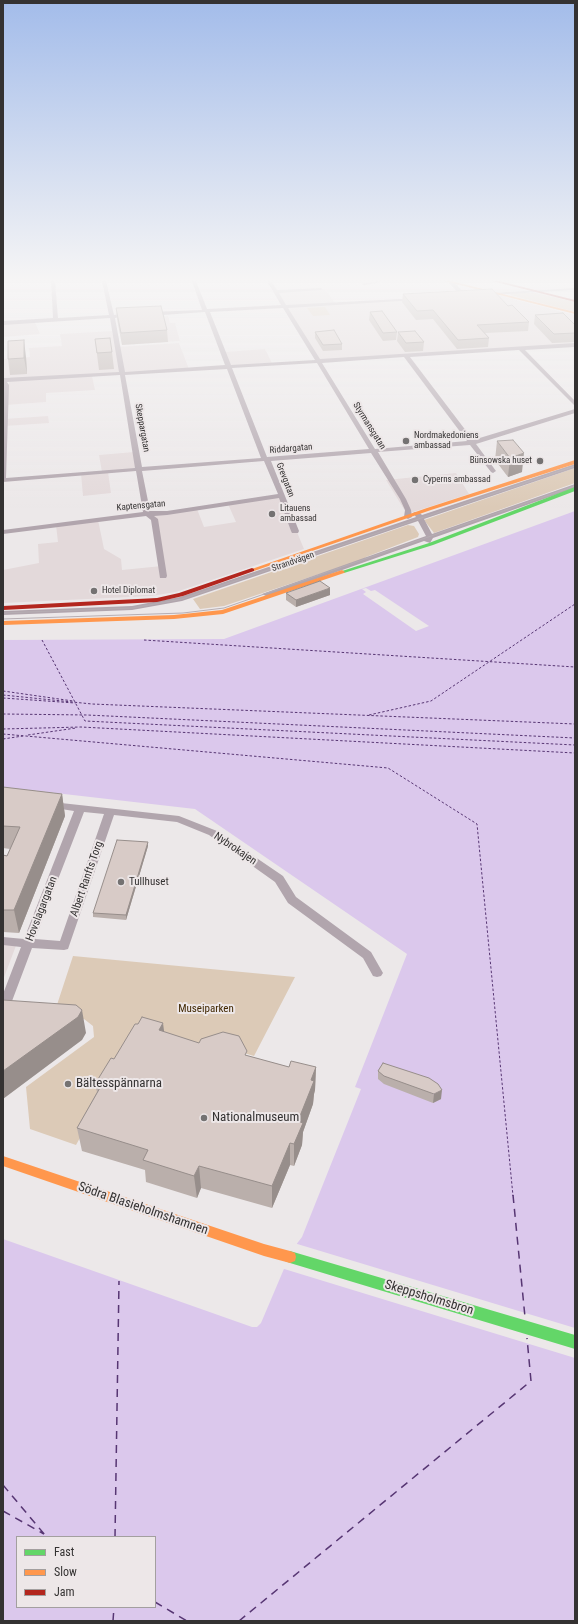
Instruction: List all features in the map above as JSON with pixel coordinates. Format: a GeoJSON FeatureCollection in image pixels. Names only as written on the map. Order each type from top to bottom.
{"type":"FeatureCollection","features":[{"type":"Feature","properties":{"kind":"street","name":"Skeppargatan"},"geometry":{"type":"LineString","coordinates":[[119,357],[139,469],[148,513],[154,519],[163,576]]}},
{"type":"Feature","properties":{"kind":"street","name":"Grevgatan"},"geometry":{"type":"LineString","coordinates":[[225,357],[263,456],[295,531]]}},
{"type":"Feature","properties":{"kind":"street","name":"Styrmansgatan"},"geometry":{"type":"LineString","coordinates":[[316,357],[403,499],[408,510],[408,517]]}},
{"type":"Feature","properties":{"kind":"street"},"geometry":{"type":"LineString","coordinates":[[3,479],[6,386],[3,381],[318,360],[389,357]]}},
{"type":"Feature","properties":{"kind":"street"},"geometry":{"type":"LineString","coordinates":[[407,357],[493,471]]}},
{"type":"Feature","properties":{"kind":"street"},"geometry":{"type":"LineString","coordinates":[[530,357],[575,404]]}},
{"type":"Feature","properties":{"kind":"street","name":"Riddargatan"},"geometry":{"type":"LineString","coordinates":[[3,479],[266,460],[471,443],[575,411]]}},
{"type":"Feature","properties":{"kind":"street","name":"Strandvägen"},"geometry":{"type":"LineString","coordinates":[[3,613],[132,608],[182,600],[575,462]]}},
{"type":"Feature","properties":{"kind":"street","name":"Strandvägen"},"geometry":{"type":"LineString","coordinates":[[3,608],[133,602],[169,598],[408,517],[419,517],[575,466]]}},
{"type":"Feature","properties":{"kind":"street","name":"Strandvägen"},"geometry":{"type":"LineString","coordinates":[[3,619],[183,613],[224,608],[575,486]]}},
{"type":"Feature","properties":{"kind":"street","name":"Strandvägen"},"geometry":{"type":"LineString","coordinates":[[3,623],[174,617],[223,612],[431,544],[575,489]]}},
{"type":"Feature","properties":{"kind":"street","name":"Kaptensgatan"},"geometry":{"type":"LineString","coordinates":[[3,532],[148,513],[167,513],[281,496]]}},
{"type":"Feature","properties":{"kind":"street","name":"Styrmansgatan"},"geometry":{"type":"LineString","coordinates":[[403,499],[411,505],[430,537]]}},
{"type":"Feature","properties":{"kind":"street","name":"Strandvägen"},"geometry":{"type":"LineString","coordinates":[[354,568],[370,560],[426,542],[430,537]]}},
{"type":"Feature","properties":{"kind":"street","name":"Nybrokajen"},"geometry":{"type":"LineString","coordinates":[[39,804],[179,819],[213,833],[279,879],[292,900],[367,955],[377,973]]}},
{"type":"Feature","properties":{"kind":"street","name":"Hovslagargatan"},"geometry":{"type":"LineString","coordinates":[[3,1010],[80,808]]}},
{"type":"Feature","properties":{"kind":"street","name":"Albert Ranfts Torg"},"geometry":{"type":"LineString","coordinates":[[29,943],[64,946],[110,811]]}},
{"type":"Feature","properties":{"kind":"street"},"geometry":{"type":"LineString","coordinates":[[3,941],[29,943]]}},
{"type":"Feature","properties":{"kind":"street","name":"Södra Blasieholmshamnen"},"geometry":{"type":"LineString","coordinates":[[3,1161],[264,1250],[283,1255]]}},
{"type":"Feature","properties":{"kind":"street","name":"Skeppsholmsbron"},"geometry":{"type":"LineString","coordinates":[[283,1255],[575,1342]]}},
{"type":"Feature","properties":{"kind":"shaded area"},"geometry":{"type":"Polygon","coordinates":[[[30,357],[184,357],[189,369],[92,376],[95,390],[46,393],[46,402],[5,405],[10,377],[3,378],[3,359],[30,357]]]}},
{"type":"Feature","properties":{"kind":"shaded area"},"geometry":{"type":"Polygon","coordinates":[[[226,357],[269,357],[272,363],[229,366],[226,357]]]}},
{"type":"Feature","properties":{"kind":"shaded area"},"geometry":{"type":"Polygon","coordinates":[[[317,357],[383,357],[320,361],[317,357]]]}},
{"type":"Feature","properties":{"kind":"shaded area"},"geometry":{"type":"Polygon","coordinates":[[[48,416],[49,423],[5,426],[4,419],[48,416]]]}},
{"type":"Feature","properties":{"kind":"shaded area"},"geometry":{"type":"Polygon","coordinates":[[[134,452],[138,469],[108,472],[111,493],[83,496],[81,474],[102,472],[99,455],[134,452]]]}},
{"type":"Feature","properties":{"kind":"shaded area"},"geometry":{"type":"Polygon","coordinates":[[[456,473],[469,494],[407,514],[386,480],[456,473]]]}},
{"type":"Feature","properties":{"kind":"shaded area"},"geometry":{"type":"Polygon","coordinates":[[[282,496],[304,549],[176,592],[151,596],[3,603],[3,570],[39,563],[38,544],[58,542],[56,525],[98,520],[104,549],[121,559],[122,570],[162,566],[151,513],[197,509],[204,527],[236,522],[228,504],[282,496]]]}},
{"type":"Feature","properties":{"kind":"shaded area"},"geometry":{"type":"Polygon","coordinates":[[[575,511],[575,1621],[3,1621],[3,1239],[252,1327],[257,1327],[261,1323],[292,1250],[302,1237],[361,1089],[355,1087],[407,954],[195,809],[3,787],[3,640],[224,639],[575,511]]]}},
{"type":"Feature","properties":{"kind":"shaded area"},"geometry":{"type":"Polygon","coordinates":[[[3,942],[17,943],[3,980],[3,942]]]}},
{"type":"Feature","properties":{"kind":"green space"},"geometry":{"type":"Polygon","coordinates":[[[575,468],[575,483],[434,533],[424,520],[575,468]]]}},
{"type":"Feature","properties":{"kind":"green space"},"geometry":{"type":"Polygon","coordinates":[[[408,525],[414,526],[419,534],[418,537],[364,559],[224,606],[200,609],[193,599],[408,525]]]}},
{"type":"Feature","properties":{"kind":"green space","name":"Museiparken"},"geometry":{"type":"Polygon","coordinates":[[[73,956],[295,977],[254,1056],[224,1047],[207,1051],[138,1032],[76,1145],[30,1129],[26,1087],[94,1037],[93,1026],[84,1019],[53,1017],[73,956]]]}},
{"type":"Feature","properties":{"kind":"pier"},"geometry":{"type":"Polygon","coordinates":[[[366,588],[371,591],[375,590],[429,626],[416,631],[363,594],[366,592],[362,589],[366,588]]]}},
{"type":"Feature","properties":{"kind":"pier"},"geometry":{"type":"Polygon","coordinates":[[[294,1243],[575,1328],[575,1358],[281,1268],[294,1243]]]}},
{"type":"Feature","properties":{"kind":"building"},"geometry":{"type":"Polygon","coordinates":[[[8,357],[24,357],[24,358],[8,359],[8,357]]]}},
{"type":"Feature","properties":{"kind":"building"},"geometry":{"type":"Polygon","coordinates":[[[513,440],[524,453],[510,458],[497,441],[513,440]]]}},
{"type":"Feature","properties":{"kind":"building"},"geometry":{"type":"Polygon","coordinates":[[[320,581],[330,588],[296,600],[286,593],[320,581]]]}},
{"type":"Feature","properties":{"kind":"building"},"geometry":{"type":"Polygon","coordinates":[[[3,787],[62,794],[14,910],[3,910],[3,855],[7,856],[20,827],[3,826],[3,787]]]}},
{"type":"Feature","properties":{"kind":"building","name":"Tullhuset"},"geometry":{"type":"Polygon","coordinates":[[[117,840],[148,842],[126,915],[93,913],[117,840]]]}},
{"type":"Feature","properties":{"kind":"building"},"geometry":{"type":"Polygon","coordinates":[[[3,1000],[76,1005],[82,1010],[78,1017],[3,1071],[3,1000]]]}},
{"type":"Feature","properties":{"kind":"building","name":"Nationalmuseum"},"geometry":{"type":"Polygon","coordinates":[[[142,1017],[163,1023],[159,1030],[199,1043],[201,1039],[223,1032],[239,1036],[247,1051],[245,1055],[289,1067],[291,1061],[316,1067],[311,1080],[314,1081],[298,1121],[303,1123],[294,1144],[290,1143],[272,1186],[199,1166],[194,1176],[143,1160],[148,1150],[77,1128],[101,1086],[95,1084],[111,1058],[114,1059],[135,1024],[138,1024],[142,1017]]]}},
{"type":"Feature","properties":{"kind":"building"},"geometry":{"type":"Polygon","coordinates":[[[383,1063],[429,1078],[438,1084],[442,1090],[434,1094],[384,1076],[378,1071],[383,1063]]]}},
{"type":"Feature","properties":{"kind":"ferry route"},"geometry":{"type":"LineString","coordinates":[[489,662],[575,604]]}},
{"type":"Feature","properties":{"kind":"ferry route"},"geometry":{"type":"LineString","coordinates":[[42,640],[75,702]]}},
{"type":"Feature","properties":{"kind":"ferry route"},"geometry":{"type":"LineString","coordinates":[[144,640],[489,662]]}},
{"type":"Feature","properties":{"kind":"ferry route"},"geometry":{"type":"LineString","coordinates":[[369,715],[431,701],[489,662]]}},
{"type":"Feature","properties":{"kind":"ferry route"},"geometry":{"type":"LineString","coordinates":[[489,662],[575,667]]}},
{"type":"Feature","properties":{"kind":"ferry route"},"geometry":{"type":"LineString","coordinates":[[3,691],[73,701]]}},
{"type":"Feature","properties":{"kind":"ferry route"},"geometry":{"type":"LineString","coordinates":[[3,695],[75,702]]}},
{"type":"Feature","properties":{"kind":"ferry route"},"geometry":{"type":"LineString","coordinates":[[3,698],[75,703]]}},
{"type":"Feature","properties":{"kind":"ferry route"},"geometry":{"type":"LineString","coordinates":[[75,702],[575,724]]}},
{"type":"Feature","properties":{"kind":"ferry route"},"geometry":{"type":"LineString","coordinates":[[75,702],[82,715]]}},
{"type":"Feature","properties":{"kind":"ferry route"},"geometry":{"type":"LineString","coordinates":[[3,714],[82,715]]}},
{"type":"Feature","properties":{"kind":"ferry route"},"geometry":{"type":"LineString","coordinates":[[82,715],[575,738]]}},
{"type":"Feature","properties":{"kind":"ferry route"},"geometry":{"type":"LineString","coordinates":[[82,715],[85,721],[575,745]]}},
{"type":"Feature","properties":{"kind":"ferry route"},"geometry":{"type":"LineString","coordinates":[[3,729],[81,727],[575,753]]}},
{"type":"Feature","properties":{"kind":"ferry route"},"geometry":{"type":"LineString","coordinates":[[28,735],[76,728]]}},
{"type":"Feature","properties":{"kind":"ferry route"},"geometry":{"type":"LineString","coordinates":[[3,734],[388,768],[477,824],[513,1196]]}},
{"type":"Feature","properties":{"kind":"ferry route"},"geometry":{"type":"LineString","coordinates":[[3,739],[23,736]]}},
{"type":"Feature","properties":{"kind":"ferry route"},"geometry":{"type":"LineString","coordinates":[[513,1195],[525,1317]]}},
{"type":"Feature","properties":{"kind":"ferry route"},"geometry":{"type":"LineString","coordinates":[[115,1536],[119,1281]]}},
{"type":"Feature","properties":{"kind":"ferry route"},"geometry":{"type":"LineString","coordinates":[[239,1621],[531,1381],[527,1338]]}},
{"type":"Feature","properties":{"kind":"ferry route"},"geometry":{"type":"LineString","coordinates":[[3,1485],[47,1536]]}},
{"type":"Feature","properties":{"kind":"ferry route"},"geometry":{"type":"LineString","coordinates":[[3,1511],[44,1534]]}},
{"type":"Feature","properties":{"kind":"ferry route"},"geometry":{"type":"LineString","coordinates":[[156,1603],[187,1621]]}},
{"type":"Feature","properties":{"kind":"ferry route"},"geometry":{"type":"LineString","coordinates":[[113,1621],[114,1608]]}},
{"type":"Feature","properties":{"kind":"tram line"},"geometry":{"type":"LineString","coordinates":[[3,613],[132,608],[182,599],[575,466]]}},
{"type":"Feature","properties":{"kind":"tram line"},"geometry":{"type":"LineString","coordinates":[[3,619],[183,613],[224,608],[575,486]]}},
{"type":"Feature","properties":{"kind":"traffic: fast"},"geometry":{"type":"LineString","coordinates":[[342,572],[431,544],[575,489]]}},
{"type":"Feature","properties":{"kind":"traffic: fast"},"geometry":{"type":"LineString","coordinates":[[290,1257],[575,1342]]}},
{"type":"Feature","properties":{"kind":"traffic: slow"},"geometry":{"type":"LineString","coordinates":[[252,570],[429,509],[575,462]]}},
{"type":"Feature","properties":{"kind":"traffic: slow"},"geometry":{"type":"LineString","coordinates":[[3,623],[174,617],[223,612],[342,572]]}},
{"type":"Feature","properties":{"kind":"traffic: slow"},"geometry":{"type":"LineString","coordinates":[[3,1161],[264,1250],[290,1257]]}},
{"type":"Feature","properties":{"kind":"traffic: jam"},"geometry":{"type":"LineString","coordinates":[[3,608],[157,600],[181,595],[252,570]]}},
{"type":"Feature","properties":{"kind":"place","name":"Nordmakedoniens ambassad"},"geometry":{"type":"Point","coordinates":[406,441]}},
{"type":"Feature","properties":{"kind":"place","name":"Bünsowska huset"},"geometry":{"type":"Point","coordinates":[540,461]}},
{"type":"Feature","properties":{"kind":"place","name":"Cyperns ambassad"},"geometry":{"type":"Point","coordinates":[415,480]}},
{"type":"Feature","properties":{"kind":"place","name":"Litauens ambassad"},"geometry":{"type":"Point","coordinates":[272,514]}},
{"type":"Feature","properties":{"kind":"place","name":"Hotel Diplomat"},"geometry":{"type":"Point","coordinates":[94,591]}},
{"type":"Feature","properties":{"kind":"place","name":"Tullhuset"},"geometry":{"type":"Point","coordinates":[121,882]}},
{"type":"Feature","properties":{"kind":"place","name":"Bältesspännarna"},"geometry":{"type":"Point","coordinates":[68,1084]}},
{"type":"Feature","properties":{"kind":"place","name":"Nationalmuseum"},"geometry":{"type":"Point","coordinates":[204,1118]}}]}
